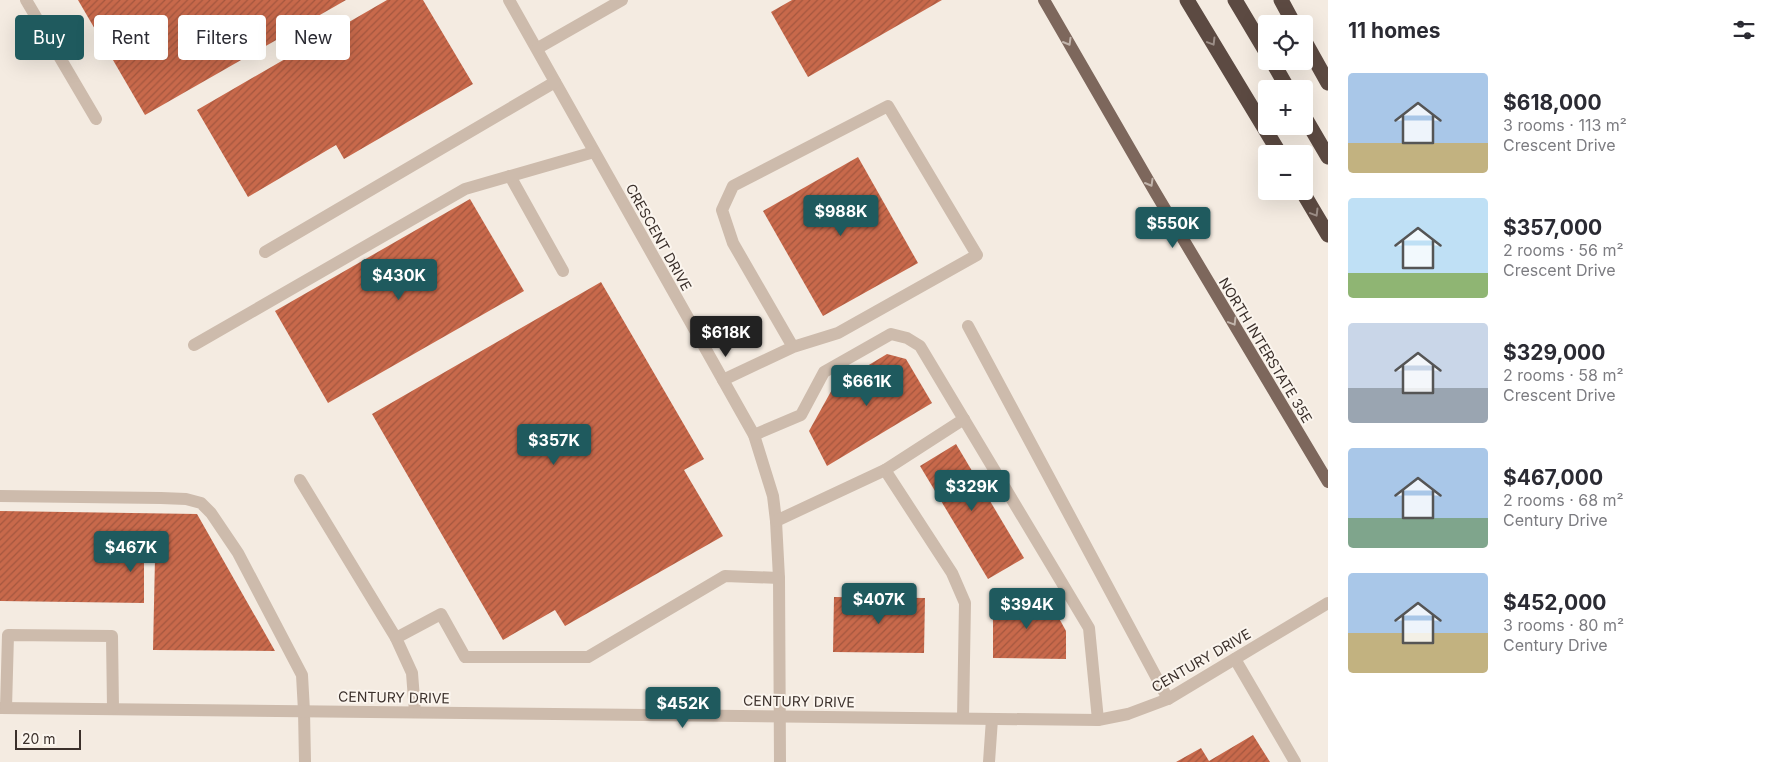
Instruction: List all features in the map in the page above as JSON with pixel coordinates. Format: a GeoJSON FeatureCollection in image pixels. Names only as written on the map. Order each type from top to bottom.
{"type":"FeatureCollection","features":[{"type":"Feature","properties":{"kind":"highway"},"geometry":{"type":"LineString","coordinates":[[1187,0],[1275,145]]}},
{"type":"Feature","properties":{"kind":"highway"},"geometry":{"type":"LineString","coordinates":[[1236,0],[1258,38]]}},
{"type":"Feature","properties":{"kind":"highway"},"geometry":{"type":"LineString","coordinates":[[1281,0],[1289,15]]}},
{"type":"Feature","properties":{"kind":"highway"},"geometry":{"type":"LineString","coordinates":[[1313,56],[1328,83]]}},
{"type":"Feature","properties":{"kind":"highway"},"geometry":{"type":"LineString","coordinates":[[1313,131],[1328,157]]}},
{"type":"Feature","properties":{"kind":"highway"},"geometry":{"type":"LineString","coordinates":[[1307,200],[1328,235]]}},
{"type":"Feature","properties":{"kind":"main road","name":"NORTH INTERSTATE 35E"},"geometry":{"type":"LineString","coordinates":[[1044,0],[1160,200],[1328,482]]}},
{"type":"Feature","properties":{"kind":"street"},"geometry":{"type":"LineString","coordinates":[[26,0],[96,119]]}},
{"type":"Feature","properties":{"kind":"street","name":"CRESCENT DRIVE"},"geometry":{"type":"LineString","coordinates":[[509,0],[538,48],[594,152],[754,435],[773,496],[776,521],[779,578],[780,762]]}},
{"type":"Feature","properties":{"kind":"street"},"geometry":{"type":"LineString","coordinates":[[538,48],[622,0]]}},
{"type":"Feature","properties":{"kind":"street"},"geometry":{"type":"LineString","coordinates":[[265,252],[555,82]]}},
{"type":"Feature","properties":{"kind":"street"},"geometry":{"type":"LineString","coordinates":[[722,380],[793,347],[838,333],[977,255],[888,106],[733,186],[722,210],[733,243],[793,347]]}},
{"type":"Feature","properties":{"kind":"street"},"geometry":{"type":"LineString","coordinates":[[194,345],[465,189],[594,152]]}},
{"type":"Feature","properties":{"kind":"street"},"geometry":{"type":"LineString","coordinates":[[510,176],[563,271]]}},
{"type":"Feature","properties":{"kind":"street"},"geometry":{"type":"LineString","coordinates":[[968,326],[1168,699]]}},
{"type":"Feature","properties":{"kind":"street"},"geometry":{"type":"LineString","coordinates":[[754,435],[801,415],[824,372],[891,334],[907,338],[920,346],[1089,628],[1098,720]]}},
{"type":"Feature","properties":{"kind":"street"},"geometry":{"type":"LineString","coordinates":[[776,521],[885,470],[964,420]]}},
{"type":"Feature","properties":{"kind":"street"},"geometry":{"type":"LineString","coordinates":[[885,470],[952,573],[965,603],[963,718]]}},
{"type":"Feature","properties":{"kind":"street"},"geometry":{"type":"LineString","coordinates":[[300,480],[396,638],[412,673],[415,712]]}},
{"type":"Feature","properties":{"kind":"street"},"geometry":{"type":"LineString","coordinates":[[0,496],[161,498],[186,499],[201,503],[211,513],[238,553],[302,675],[305,762]]}},
{"type":"Feature","properties":{"kind":"street"},"geometry":{"type":"LineString","coordinates":[[396,638],[441,614],[465,656],[588,657],[725,576],[779,578]]}},
{"type":"Feature","properties":{"kind":"street","name":"CENTURY DRIVE"},"geometry":{"type":"LineString","coordinates":[[3,708],[1098,720],[1128,714],[1168,699],[1328,603]]}},
{"type":"Feature","properties":{"kind":"street"},"geometry":{"type":"LineString","coordinates":[[3,708],[8,635],[112,636],[113,708]]}},
{"type":"Feature","properties":{"kind":"street"},"geometry":{"type":"LineString","coordinates":[[1235,659],[1295,762]]}},
{"type":"Feature","properties":{"kind":"street"},"geometry":{"type":"LineString","coordinates":[[990,762],[992,719]]}},
{"type":"Feature","properties":{"kind":"building"},"geometry":{"type":"Polygon","coordinates":[[[78,0],[346,0],[320,15],[276,15],[276,40],[266,46],[266,15],[178,15],[178,60],[241,60],[145,115],[113,60],[168,60],[168,15],[94,15],[94,27],[78,0]]]}},
{"type":"Feature","properties":{"kind":"building"},"geometry":{"type":"Polygon","coordinates":[[[387,0],[423,0],[473,84],[344,159],[336,145],[248,197],[197,110],[283,60],[350,60],[350,21],[387,0]]]}},
{"type":"Feature","properties":{"kind":"building"},"geometry":{"type":"Polygon","coordinates":[[[792,0],[942,0],[808,77],[771,12],[792,0]]]}},
{"type":"Feature","properties":{"kind":"building"},"geometry":{"type":"Polygon","coordinates":[[[858,157],[918,263],[823,316],[763,211],[858,157]]]}},
{"type":"Feature","properties":{"kind":"building"},"geometry":{"type":"Polygon","coordinates":[[[470,199],[524,291],[328,403],[275,311],[470,199]]]}},
{"type":"Feature","properties":{"kind":"building"},"geometry":{"type":"Polygon","coordinates":[[[601,282],[704,459],[684,470],[723,536],[565,626],[555,610],[503,640],[372,414],[601,282]]]}},
{"type":"Feature","properties":{"kind":"building"},"geometry":{"type":"Polygon","coordinates":[[[887,354],[906,359],[932,403],[827,466],[809,431],[834,386],[887,354]]]}},
{"type":"Feature","properties":{"kind":"building"},"geometry":{"type":"Polygon","coordinates":[[[956,444],[1024,558],[988,579],[920,466],[956,444]]]}},
{"type":"Feature","properties":{"kind":"building"},"geometry":{"type":"Polygon","coordinates":[[[0,511],[197,514],[275,651],[153,650],[155,558],[144,558],[144,603],[0,601],[0,511]]]}},
{"type":"Feature","properties":{"kind":"building"},"geometry":{"type":"Polygon","coordinates":[[[834,597],[925,598],[924,653],[833,652],[834,597]]]}},
{"type":"Feature","properties":{"kind":"building"},"geometry":{"type":"Polygon","coordinates":[[[993,599],[1049,600],[1066,631],[1066,659],[993,658],[993,599]]]}},
{"type":"Feature","properties":{"kind":"building"},"geometry":{"type":"Polygon","coordinates":[[[1253,735],[1270,762],[1176,762],[1201,748],[1209,761],[1253,735]]]}}]}
